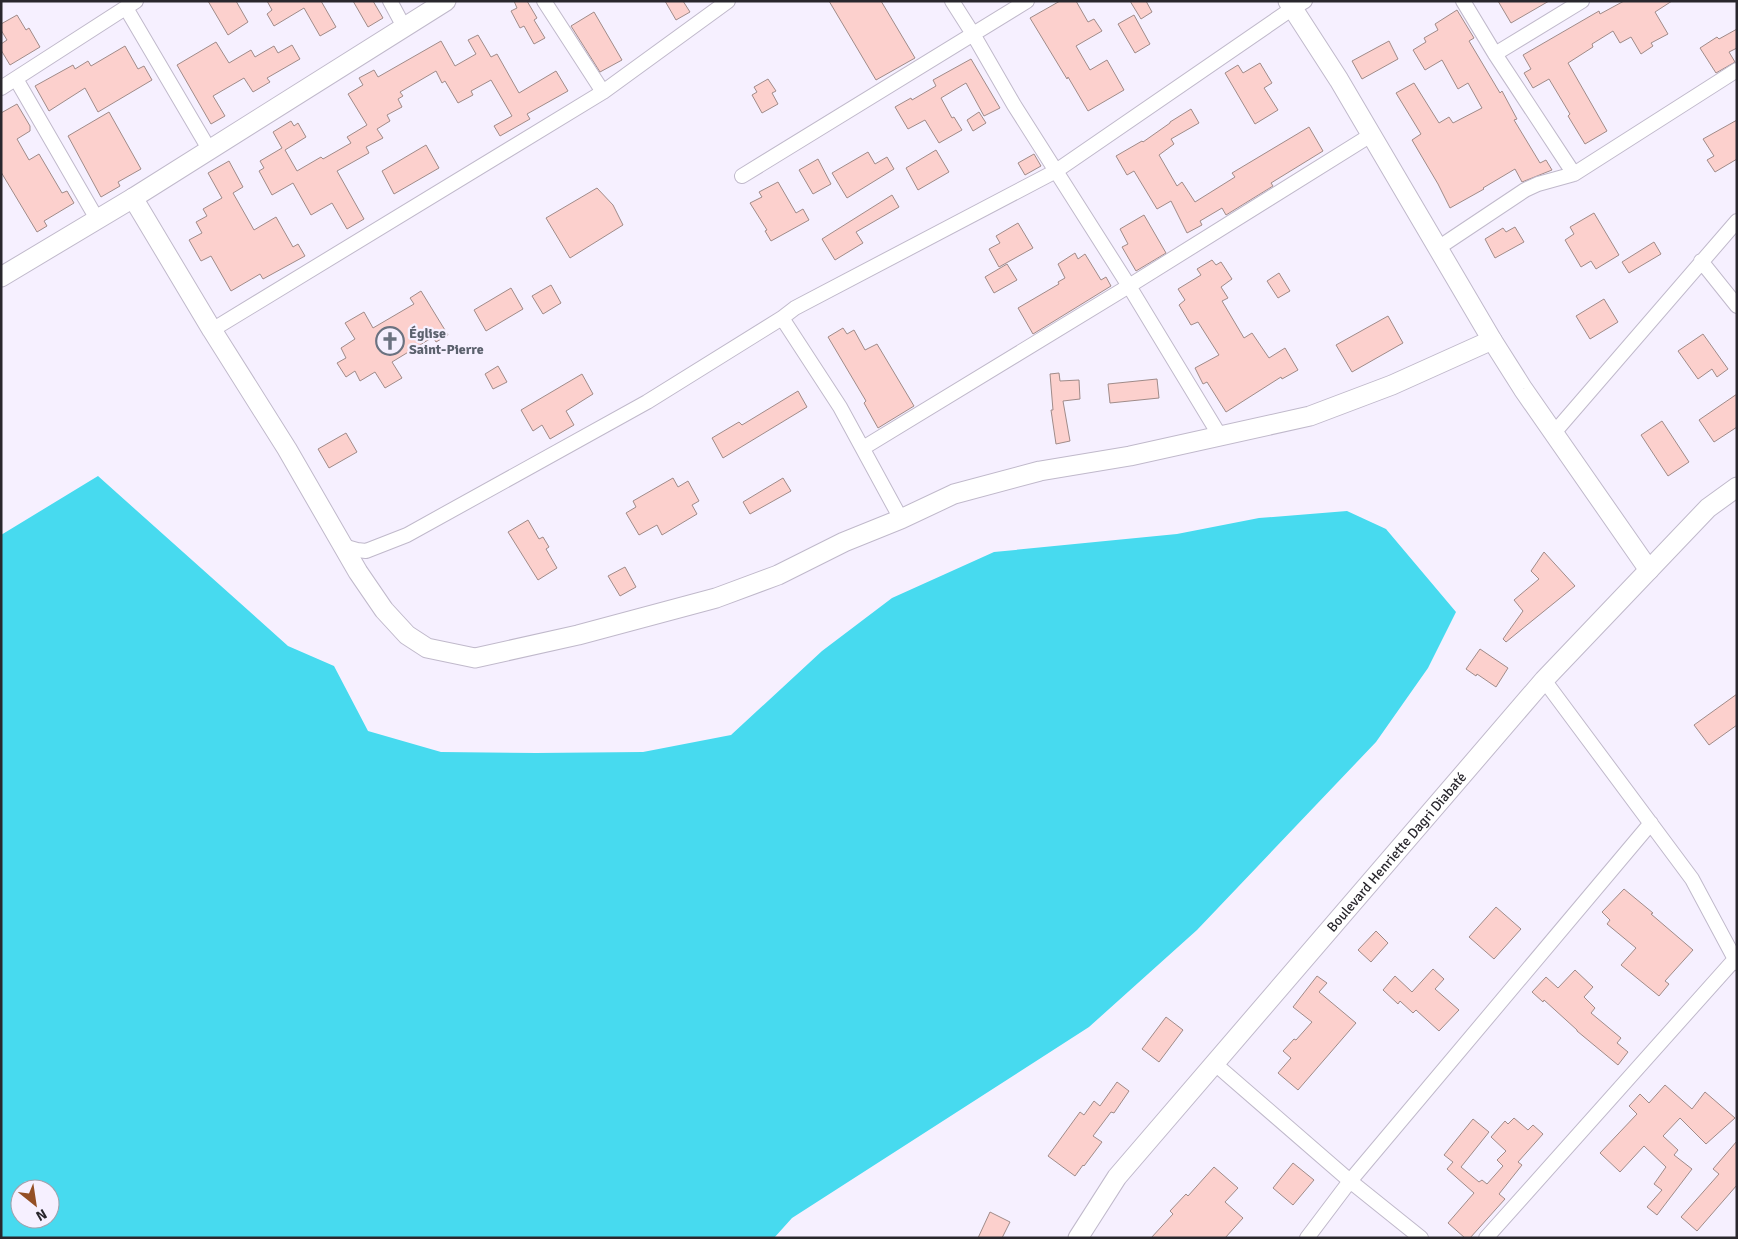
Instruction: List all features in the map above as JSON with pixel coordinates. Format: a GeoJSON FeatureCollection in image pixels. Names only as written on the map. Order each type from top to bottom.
{"type":"FeatureCollection","features":[{"type":"Feature","properties":{"kind":"street"},"geometry":{"type":"LineString","coordinates":[[390,1],[404,27]]}},
{"type":"Feature","properties":{"kind":"street"},"geometry":{"type":"LineString","coordinates":[[1,277],[133,198],[446,1]]}},
{"type":"Feature","properties":{"kind":"street"},"geometry":{"type":"LineString","coordinates":[[544,1],[603,92]]}},
{"type":"Feature","properties":{"kind":"street"},"geometry":{"type":"LineString","coordinates":[[212,330],[603,92],[728,1]]}},
{"type":"Feature","properties":{"kind":"street"},"geometry":{"type":"LineString","coordinates":[[952,1],[1014,106],[1129,286],[1220,436]]}},
{"type":"Feature","properties":{"kind":"street"},"geometry":{"type":"LineString","coordinates":[[742,176],[1027,1]]}},
{"type":"Feature","properties":{"kind":"street"},"geometry":{"type":"LineString","coordinates":[[1463,1],[1495,54],[1574,174]]}},
{"type":"Feature","properties":{"kind":"street"},"geometry":{"type":"LineString","coordinates":[[1495,54],[1582,1]]}},
{"type":"Feature","properties":{"kind":"street"},"geometry":{"type":"LineString","coordinates":[[343,546],[366,551],[407,535],[647,402],[795,308],[1056,171],[1295,3],[1492,340],[1553,434],[1649,570]]}},
{"type":"Feature","properties":{"kind":"street"},"geometry":{"type":"LineString","coordinates":[[1,88],[131,5],[209,149]]}},
{"type":"Feature","properties":{"kind":"street"},"geometry":{"type":"LineString","coordinates":[[1438,248],[1525,190],[1538,184],[1574,174],[1737,70]]}},
{"type":"Feature","properties":{"kind":"street"},"geometry":{"type":"LineString","coordinates":[[16,79],[97,219]]}},
{"type":"Feature","properties":{"kind":"street"},"geometry":{"type":"LineString","coordinates":[[863,448],[1129,286],[1371,135]]}},
{"type":"Feature","properties":{"kind":"street"},"geometry":{"type":"LineString","coordinates":[[133,198],[212,330],[287,449],[343,546],[384,610],[407,635],[427,648],[475,658],[578,635],[716,598],[778,575],[844,542],[901,519],[954,494],[1040,471],[1130,456],[1310,416],[1392,385],[1492,340]]}},
{"type":"Feature","properties":{"kind":"street"},"geometry":{"type":"LineString","coordinates":[[1553,434],[1737,221]]}},
{"type":"Feature","properties":{"kind":"street"},"geometry":{"type":"LineString","coordinates":[[1701,262],[1737,306]]}},
{"type":"Feature","properties":{"kind":"street"},"geometry":{"type":"LineString","coordinates":[[782,318],[840,407],[901,519]]}},
{"type":"Feature","properties":{"kind":"street","name":"Boulevard Henriette Dagri Diabaté"},"geometry":{"type":"LineString","coordinates":[[1078,1238],[1117,1177],[1544,680],[1708,508],[1737,487]]}},
{"type":"Feature","properties":{"kind":"street"},"geometry":{"type":"LineString","coordinates":[[1486,1238],[1736,961],[1692,879],[1544,680]]}},
{"type":"Feature","properties":{"kind":"street"},"geometry":{"type":"LineString","coordinates":[[1307,1238],[1350,1181],[1651,823]]}},
{"type":"Feature","properties":{"kind":"street"},"geometry":{"type":"LineString","coordinates":[[1214,1063],[1350,1181],[1421,1238]]}},
{"type":"Feature","properties":{"kind":"water"},"geometry":{"type":"Polygon","coordinates":[[[98,476],[288,646],[334,666],[368,731],[441,752],[643,752],[731,735],[822,651],[892,598],[994,552],[1177,534],[1259,518],[1347,511],[1386,529],[1456,612],[1428,668],[1376,742],[1197,930],[1089,1027],[792,1218],[774,1238],[1,1238],[1,535],[98,476]]]}},
{"type":"Feature","properties":{"kind":"building"},"geometry":{"type":"Polygon","coordinates":[[[208,1],[236,1],[248,22],[228,35],[208,1]]]}},
{"type":"Feature","properties":{"kind":"building"},"geometry":{"type":"Polygon","coordinates":[[[267,1],[321,1],[336,27],[320,36],[304,8],[274,26],[267,14],[272,10],[267,1]]]}},
{"type":"Feature","properties":{"kind":"building"},"geometry":{"type":"Polygon","coordinates":[[[353,1],[373,1],[383,18],[368,27],[353,1]]]}},
{"type":"Feature","properties":{"kind":"building"},"geometry":{"type":"Polygon","coordinates":[[[514,1],[527,1],[537,18],[534,20],[545,38],[534,44],[524,26],[520,28],[511,11],[517,8],[514,1]]]}},
{"type":"Feature","properties":{"kind":"building"},"geometry":{"type":"Polygon","coordinates":[[[665,1],[683,1],[690,12],[676,20],[665,1]]]}},
{"type":"Feature","properties":{"kind":"building"},"geometry":{"type":"Polygon","coordinates":[[[829,1],[881,1],[915,58],[876,80],[829,1]]]}},
{"type":"Feature","properties":{"kind":"building"},"geometry":{"type":"Polygon","coordinates":[[[1060,1],[1076,1],[1088,22],[1094,19],[1102,31],[1076,46],[1090,70],[1107,60],[1124,90],[1088,111],[1030,18],[1060,1]]]}},
{"type":"Feature","properties":{"kind":"building"},"geometry":{"type":"Polygon","coordinates":[[[1130,1],[1146,1],[1152,12],[1141,19],[1130,1]]]}},
{"type":"Feature","properties":{"kind":"building"},"geometry":{"type":"Polygon","coordinates":[[[1498,1],[1549,1],[1511,23],[1498,1]]]}},
{"type":"Feature","properties":{"kind":"building"},"geometry":{"type":"Polygon","coordinates":[[[1624,1],[1672,1],[1655,12],[1668,34],[1651,43],[1653,46],[1641,54],[1631,37],[1620,43],[1613,31],[1592,44],[1593,47],[1568,63],[1607,131],[1585,144],[1549,79],[1533,88],[1524,73],[1531,69],[1523,55],[1599,11],[1600,14],[1624,1]]]}},
{"type":"Feature","properties":{"kind":"building"},"geometry":{"type":"Polygon","coordinates":[[[1457,10],[1474,38],[1469,41],[1500,93],[1502,91],[1517,119],[1514,120],[1540,163],[1546,160],[1552,170],[1522,182],[1515,169],[1450,208],[1412,140],[1421,134],[1396,93],[1414,83],[1439,123],[1449,117],[1453,123],[1482,108],[1468,83],[1458,89],[1442,60],[1425,70],[1413,50],[1426,42],[1424,38],[1438,30],[1435,24],[1457,10]]]}},
{"type":"Feature","properties":{"kind":"building"},"geometry":{"type":"Polygon","coordinates":[[[594,12],[622,60],[600,72],[571,26],[594,12]]]}},
{"type":"Feature","properties":{"kind":"building"},"geometry":{"type":"Polygon","coordinates":[[[17,15],[26,30],[29,28],[40,47],[10,65],[1,50],[1,44],[7,40],[1,30],[1,24],[17,15]]]}},
{"type":"Feature","properties":{"kind":"building"},"geometry":{"type":"Polygon","coordinates":[[[1134,15],[1150,44],[1135,53],[1118,24],[1134,15]]]}},
{"type":"Feature","properties":{"kind":"building"},"geometry":{"type":"Polygon","coordinates":[[[1737,29],[1737,48],[1729,52],[1735,62],[1716,73],[1700,48],[1717,37],[1719,39],[1737,29]]]}},
{"type":"Feature","properties":{"kind":"building"},"geometry":{"type":"Polygon","coordinates":[[[478,35],[491,57],[497,54],[519,93],[556,71],[568,91],[527,114],[530,119],[500,136],[494,126],[512,116],[491,80],[471,91],[473,95],[458,103],[445,81],[442,83],[436,71],[400,92],[403,96],[398,99],[402,107],[387,115],[390,121],[377,129],[383,138],[366,147],[369,153],[337,171],[364,219],[347,229],[332,203],[311,215],[293,183],[272,195],[259,171],[264,168],[260,161],[282,148],[273,132],[291,121],[294,126],[298,123],[306,137],[285,150],[297,171],[321,157],[323,159],[351,143],[347,137],[367,125],[348,94],[363,85],[359,78],[374,70],[378,77],[441,41],[455,66],[476,54],[468,40],[478,35]]]}},
{"type":"Feature","properties":{"kind":"building"},"geometry":{"type":"Polygon","coordinates":[[[1389,41],[1398,59],[1362,79],[1352,61],[1389,41]]]}},
{"type":"Feature","properties":{"kind":"building"},"geometry":{"type":"Polygon","coordinates":[[[216,42],[229,63],[251,50],[255,57],[274,46],[278,53],[292,45],[300,59],[267,78],[270,82],[253,92],[244,78],[213,96],[225,116],[211,124],[177,65],[216,42]]]}},
{"type":"Feature","properties":{"kind":"building"},"geometry":{"type":"Polygon","coordinates":[[[125,46],[138,69],[144,66],[152,80],[98,112],[85,88],[49,111],[35,86],[73,65],[75,69],[88,61],[91,66],[125,46]]]}},
{"type":"Feature","properties":{"kind":"building"},"geometry":{"type":"Polygon","coordinates":[[[971,59],[1000,108],[984,116],[966,83],[941,98],[952,118],[954,117],[962,130],[939,143],[925,120],[908,129],[895,107],[911,98],[912,100],[936,86],[933,80],[971,59]]]}},
{"type":"Feature","properties":{"kind":"building"},"geometry":{"type":"Polygon","coordinates":[[[1260,63],[1272,83],[1264,88],[1278,110],[1255,124],[1225,73],[1238,65],[1243,73],[1260,63]]]}},
{"type":"Feature","properties":{"kind":"building"},"geometry":{"type":"Polygon","coordinates":[[[768,79],[776,91],[772,93],[778,104],[762,113],[752,95],[757,92],[754,87],[768,79]]]}},
{"type":"Feature","properties":{"kind":"building"},"geometry":{"type":"Polygon","coordinates":[[[17,104],[30,126],[30,131],[17,139],[29,160],[39,154],[62,193],[67,191],[74,203],[44,221],[47,226],[37,232],[1,172],[1,113],[17,104]]]}},
{"type":"Feature","properties":{"kind":"building"},"geometry":{"type":"Polygon","coordinates":[[[1191,109],[1199,123],[1171,139],[1174,144],[1159,155],[1177,186],[1182,182],[1195,202],[1235,177],[1232,173],[1309,127],[1323,151],[1271,183],[1273,186],[1226,215],[1222,208],[1200,221],[1202,225],[1187,233],[1171,201],[1157,209],[1134,171],[1127,175],[1116,156],[1143,142],[1191,109]]]}},
{"type":"Feature","properties":{"kind":"building"},"geometry":{"type":"Polygon","coordinates":[[[109,112],[141,169],[118,182],[120,186],[101,197],[68,136],[109,112]]]}},
{"type":"Feature","properties":{"kind":"building"},"geometry":{"type":"Polygon","coordinates":[[[979,112],[986,123],[973,131],[967,120],[979,112]]]}},
{"type":"Feature","properties":{"kind":"building"},"geometry":{"type":"Polygon","coordinates":[[[1737,120],[1737,159],[1715,172],[1707,160],[1714,156],[1703,139],[1737,120]]]}},
{"type":"Feature","properties":{"kind":"building"},"geometry":{"type":"Polygon","coordinates":[[[426,145],[439,168],[394,194],[382,171],[426,145]]]}},
{"type":"Feature","properties":{"kind":"building"},"geometry":{"type":"Polygon","coordinates":[[[936,150],[949,172],[918,190],[906,168],[936,150]]]}},
{"type":"Feature","properties":{"kind":"building"},"geometry":{"type":"Polygon","coordinates":[[[868,152],[875,164],[887,157],[894,169],[847,198],[832,173],[868,152]]]}},
{"type":"Feature","properties":{"kind":"building"},"geometry":{"type":"Polygon","coordinates":[[[1034,154],[1041,166],[1025,175],[1018,163],[1034,154]]]}},
{"type":"Feature","properties":{"kind":"building"},"geometry":{"type":"Polygon","coordinates":[[[818,159],[831,184],[813,194],[799,170],[818,159]]]}},
{"type":"Feature","properties":{"kind":"building"},"geometry":{"type":"Polygon","coordinates":[[[229,161],[243,187],[233,193],[254,230],[276,217],[293,247],[298,244],[305,256],[263,279],[260,274],[231,291],[211,256],[201,261],[189,240],[202,233],[196,222],[207,216],[203,209],[222,198],[208,173],[229,161]]]}},
{"type":"Feature","properties":{"kind":"building"},"geometry":{"type":"Polygon","coordinates":[[[778,182],[796,213],[803,209],[809,220],[771,241],[765,231],[767,230],[750,203],[762,197],[759,192],[778,182]]]}},
{"type":"Feature","properties":{"kind":"building"},"geometry":{"type":"Polygon","coordinates":[[[597,188],[613,205],[623,225],[570,258],[546,218],[597,188]]]}},
{"type":"Feature","properties":{"kind":"building"},"geometry":{"type":"Polygon","coordinates":[[[892,195],[899,207],[856,232],[863,243],[835,260],[822,239],[892,195]]]}},
{"type":"Feature","properties":{"kind":"building"},"geometry":{"type":"Polygon","coordinates":[[[1594,213],[1619,255],[1596,269],[1591,261],[1581,267],[1565,240],[1574,234],[1570,227],[1594,213]]]}},
{"type":"Feature","properties":{"kind":"building"},"geometry":{"type":"Polygon","coordinates":[[[1144,215],[1166,253],[1136,271],[1122,247],[1128,244],[1120,229],[1144,215]]]}},
{"type":"Feature","properties":{"kind":"building"},"geometry":{"type":"Polygon","coordinates":[[[1018,223],[1033,248],[999,267],[989,249],[1000,243],[996,236],[1018,223]]]}},
{"type":"Feature","properties":{"kind":"building"},"geometry":{"type":"Polygon","coordinates":[[[1515,227],[1524,242],[1495,258],[1485,239],[1503,228],[1506,232],[1515,227]]]}},
{"type":"Feature","properties":{"kind":"building"},"geometry":{"type":"Polygon","coordinates":[[[1654,242],[1661,254],[1629,273],[1622,262],[1654,242]]]}},
{"type":"Feature","properties":{"kind":"building"},"geometry":{"type":"Polygon","coordinates":[[[1075,253],[1078,259],[1085,254],[1101,280],[1106,277],[1111,286],[1033,334],[1018,308],[1059,284],[1058,282],[1065,278],[1058,264],[1075,253]]]}},
{"type":"Feature","properties":{"kind":"building"},"geometry":{"type":"Polygon","coordinates":[[[1212,260],[1216,265],[1221,262],[1232,279],[1221,287],[1228,298],[1222,301],[1244,338],[1252,333],[1269,358],[1285,348],[1298,370],[1282,379],[1281,377],[1226,412],[1207,382],[1203,384],[1195,368],[1219,355],[1198,322],[1191,325],[1179,305],[1185,300],[1178,289],[1201,275],[1197,269],[1212,260]]]}},
{"type":"Feature","properties":{"kind":"building"},"geometry":{"type":"Polygon","coordinates":[[[1007,264],[1017,280],[994,293],[985,277],[1007,264]]]}},
{"type":"Feature","properties":{"kind":"building"},"geometry":{"type":"Polygon","coordinates":[[[1279,273],[1290,291],[1278,298],[1267,281],[1279,273]]]}},
{"type":"Feature","properties":{"kind":"building"},"geometry":{"type":"Polygon","coordinates":[[[551,285],[561,303],[543,314],[532,296],[551,285]]]}},
{"type":"Feature","properties":{"kind":"building"},"geometry":{"type":"Polygon","coordinates":[[[511,288],[523,309],[486,331],[474,310],[511,288]]]}},
{"type":"Feature","properties":{"kind":"building","name":"Église Saint-Pierre"},"geometry":{"type":"Polygon","coordinates":[[[421,291],[448,335],[436,342],[433,337],[392,362],[402,378],[385,388],[375,372],[360,381],[355,371],[346,377],[337,363],[346,358],[341,348],[355,339],[345,323],[364,312],[373,328],[414,304],[410,298],[421,291]]]}},
{"type":"Feature","properties":{"kind":"building"},"geometry":{"type":"Polygon","coordinates":[[[1604,299],[1618,322],[1590,339],[1576,316],[1604,299]]]}},
{"type":"Feature","properties":{"kind":"building"},"geometry":{"type":"Polygon","coordinates":[[[1388,316],[1403,343],[1352,372],[1336,345],[1388,316]]]}},
{"type":"Feature","properties":{"kind":"building"},"geometry":{"type":"Polygon","coordinates":[[[843,328],[847,334],[854,330],[865,350],[877,344],[914,406],[878,428],[864,403],[866,401],[828,337],[843,328]]]}},
{"type":"Feature","properties":{"kind":"building"},"geometry":{"type":"Polygon","coordinates":[[[1703,334],[1728,369],[1717,377],[1712,369],[1698,379],[1678,351],[1703,334]]]}},
{"type":"Feature","properties":{"kind":"building"},"geometry":{"type":"Polygon","coordinates":[[[498,366],[507,382],[493,389],[485,374],[498,366]]]}},
{"type":"Feature","properties":{"kind":"building"},"geometry":{"type":"Polygon","coordinates":[[[1059,373],[1060,381],[1079,380],[1080,399],[1063,401],[1070,441],[1056,444],[1051,410],[1053,410],[1050,374],[1059,373]]]}},
{"type":"Feature","properties":{"kind":"building"},"geometry":{"type":"Polygon","coordinates":[[[582,374],[593,394],[566,411],[574,425],[550,439],[542,425],[533,431],[521,410],[582,374]]]}},
{"type":"Feature","properties":{"kind":"building"},"geometry":{"type":"Polygon","coordinates":[[[1157,379],[1159,398],[1110,403],[1108,384],[1157,379]]]}},
{"type":"Feature","properties":{"kind":"building"},"geometry":{"type":"Polygon","coordinates":[[[798,391],[807,407],[723,458],[712,438],[739,422],[742,425],[798,391]]]}},
{"type":"Feature","properties":{"kind":"building"},"geometry":{"type":"Polygon","coordinates":[[[1737,394],[1737,427],[1714,442],[1699,420],[1737,394]]]}},
{"type":"Feature","properties":{"kind":"building"},"geometry":{"type":"Polygon","coordinates":[[[1662,421],[1689,462],[1668,476],[1641,435],[1662,421]]]}},
{"type":"Feature","properties":{"kind":"building"},"geometry":{"type":"Polygon","coordinates":[[[346,433],[357,452],[329,468],[318,449],[346,433]]]}},
{"type":"Feature","properties":{"kind":"building"},"geometry":{"type":"Polygon","coordinates":[[[673,478],[678,487],[688,481],[699,501],[692,505],[697,514],[662,535],[657,525],[639,535],[626,513],[636,507],[633,501],[673,478]]]}},
{"type":"Feature","properties":{"kind":"building"},"geometry":{"type":"Polygon","coordinates":[[[783,478],[791,491],[750,514],[743,502],[783,478]]]}},
{"type":"Feature","properties":{"kind":"building"},"geometry":{"type":"Polygon","coordinates":[[[528,520],[539,539],[543,537],[549,547],[546,549],[557,568],[538,580],[508,532],[528,520]]]}},
{"type":"Feature","properties":{"kind":"building"},"geometry":{"type":"Polygon","coordinates":[[[1544,552],[1575,586],[1506,642],[1503,639],[1523,611],[1514,600],[1539,579],[1531,571],[1544,552]]]}},
{"type":"Feature","properties":{"kind":"building"},"geometry":{"type":"Polygon","coordinates":[[[625,567],[636,587],[620,596],[608,576],[625,567]]]}},
{"type":"Feature","properties":{"kind":"building"},"geometry":{"type":"Polygon","coordinates":[[[1480,649],[1508,668],[1496,687],[1466,669],[1480,649]]]}},
{"type":"Feature","properties":{"kind":"building"},"geometry":{"type":"Polygon","coordinates":[[[1737,694],[1737,725],[1709,745],[1694,725],[1737,694]]]}},
{"type":"Feature","properties":{"kind":"building"},"geometry":{"type":"Polygon","coordinates":[[[1624,889],[1693,950],[1665,981],[1669,984],[1659,996],[1621,965],[1636,948],[1607,924],[1610,920],[1602,912],[1624,889]]]}},
{"type":"Feature","properties":{"kind":"building"},"geometry":{"type":"Polygon","coordinates":[[[1496,907],[1521,929],[1494,959],[1469,937],[1496,907]]]}},
{"type":"Feature","properties":{"kind":"building"},"geometry":{"type":"Polygon","coordinates":[[[1376,931],[1388,943],[1371,962],[1358,950],[1376,931]]]}},
{"type":"Feature","properties":{"kind":"building"},"geometry":{"type":"Polygon","coordinates":[[[1433,969],[1444,979],[1435,989],[1459,1010],[1439,1031],[1416,1010],[1413,1013],[1400,1001],[1398,1004],[1383,990],[1395,976],[1412,992],[1433,969]]]}},
{"type":"Feature","properties":{"kind":"building"},"geometry":{"type":"Polygon","coordinates":[[[1575,970],[1593,987],[1584,997],[1595,1008],[1591,1013],[1621,1038],[1617,1043],[1628,1052],[1618,1065],[1577,1031],[1544,1000],[1543,1002],[1532,992],[1546,977],[1558,988],[1575,970]]]}},
{"type":"Feature","properties":{"kind":"building"},"geometry":{"type":"Polygon","coordinates":[[[1317,976],[1327,983],[1319,992],[1356,1023],[1298,1090],[1278,1073],[1291,1058],[1283,1051],[1312,1022],[1293,1007],[1317,976]]]}},
{"type":"Feature","properties":{"kind":"building"},"geometry":{"type":"Polygon","coordinates":[[[1166,1017],[1183,1030],[1159,1062],[1142,1049],[1166,1017]]]}},
{"type":"Feature","properties":{"kind":"building"},"geometry":{"type":"Polygon","coordinates":[[[1117,1082],[1129,1091],[1114,1113],[1111,1112],[1093,1136],[1102,1142],[1075,1176],[1048,1156],[1080,1112],[1084,1115],[1094,1101],[1100,1106],[1117,1082]]]}},
{"type":"Feature","properties":{"kind":"building"},"geometry":{"type":"Polygon","coordinates":[[[1665,1085],[1692,1109],[1705,1092],[1735,1118],[1706,1144],[1680,1118],[1663,1136],[1678,1150],[1674,1155],[1692,1169],[1657,1215],[1647,1207],[1662,1190],[1654,1184],[1666,1167],[1644,1146],[1620,1172],[1600,1153],[1637,1114],[1629,1106],[1640,1094],[1649,1103],[1665,1085]]]}},
{"type":"Feature","properties":{"kind":"building"},"geometry":{"type":"Polygon","coordinates":[[[1514,1118],[1528,1130],[1533,1125],[1543,1134],[1518,1162],[1522,1165],[1499,1194],[1505,1199],[1470,1238],[1465,1238],[1448,1223],[1474,1193],[1447,1169],[1453,1162],[1444,1155],[1473,1119],[1489,1132],[1461,1167],[1479,1182],[1482,1180],[1487,1184],[1503,1166],[1497,1160],[1506,1151],[1491,1137],[1505,1121],[1508,1124],[1514,1118]]]}},
{"type":"Feature","properties":{"kind":"building"},"geometry":{"type":"Polygon","coordinates":[[[1737,1141],[1737,1185],[1697,1231],[1681,1217],[1719,1174],[1713,1169],[1737,1141]]]}},
{"type":"Feature","properties":{"kind":"building"},"geometry":{"type":"Polygon","coordinates":[[[1293,1163],[1314,1180],[1293,1205],[1273,1188],[1293,1163]]]}},
{"type":"Feature","properties":{"kind":"building"},"geometry":{"type":"Polygon","coordinates":[[[1214,1167],[1238,1188],[1225,1202],[1243,1218],[1225,1238],[1151,1238],[1173,1214],[1170,1211],[1186,1194],[1188,1196],[1214,1167]]]}},
{"type":"Feature","properties":{"kind":"building"},"geometry":{"type":"Polygon","coordinates":[[[990,1212],[1010,1222],[1002,1238],[978,1238],[990,1212]]]}},
{"type":"Feature","properties":{"kind":"place","name":"Église Saint-Pierre"},"geometry":{"type":"Point","coordinates":[390,341]}}]}
